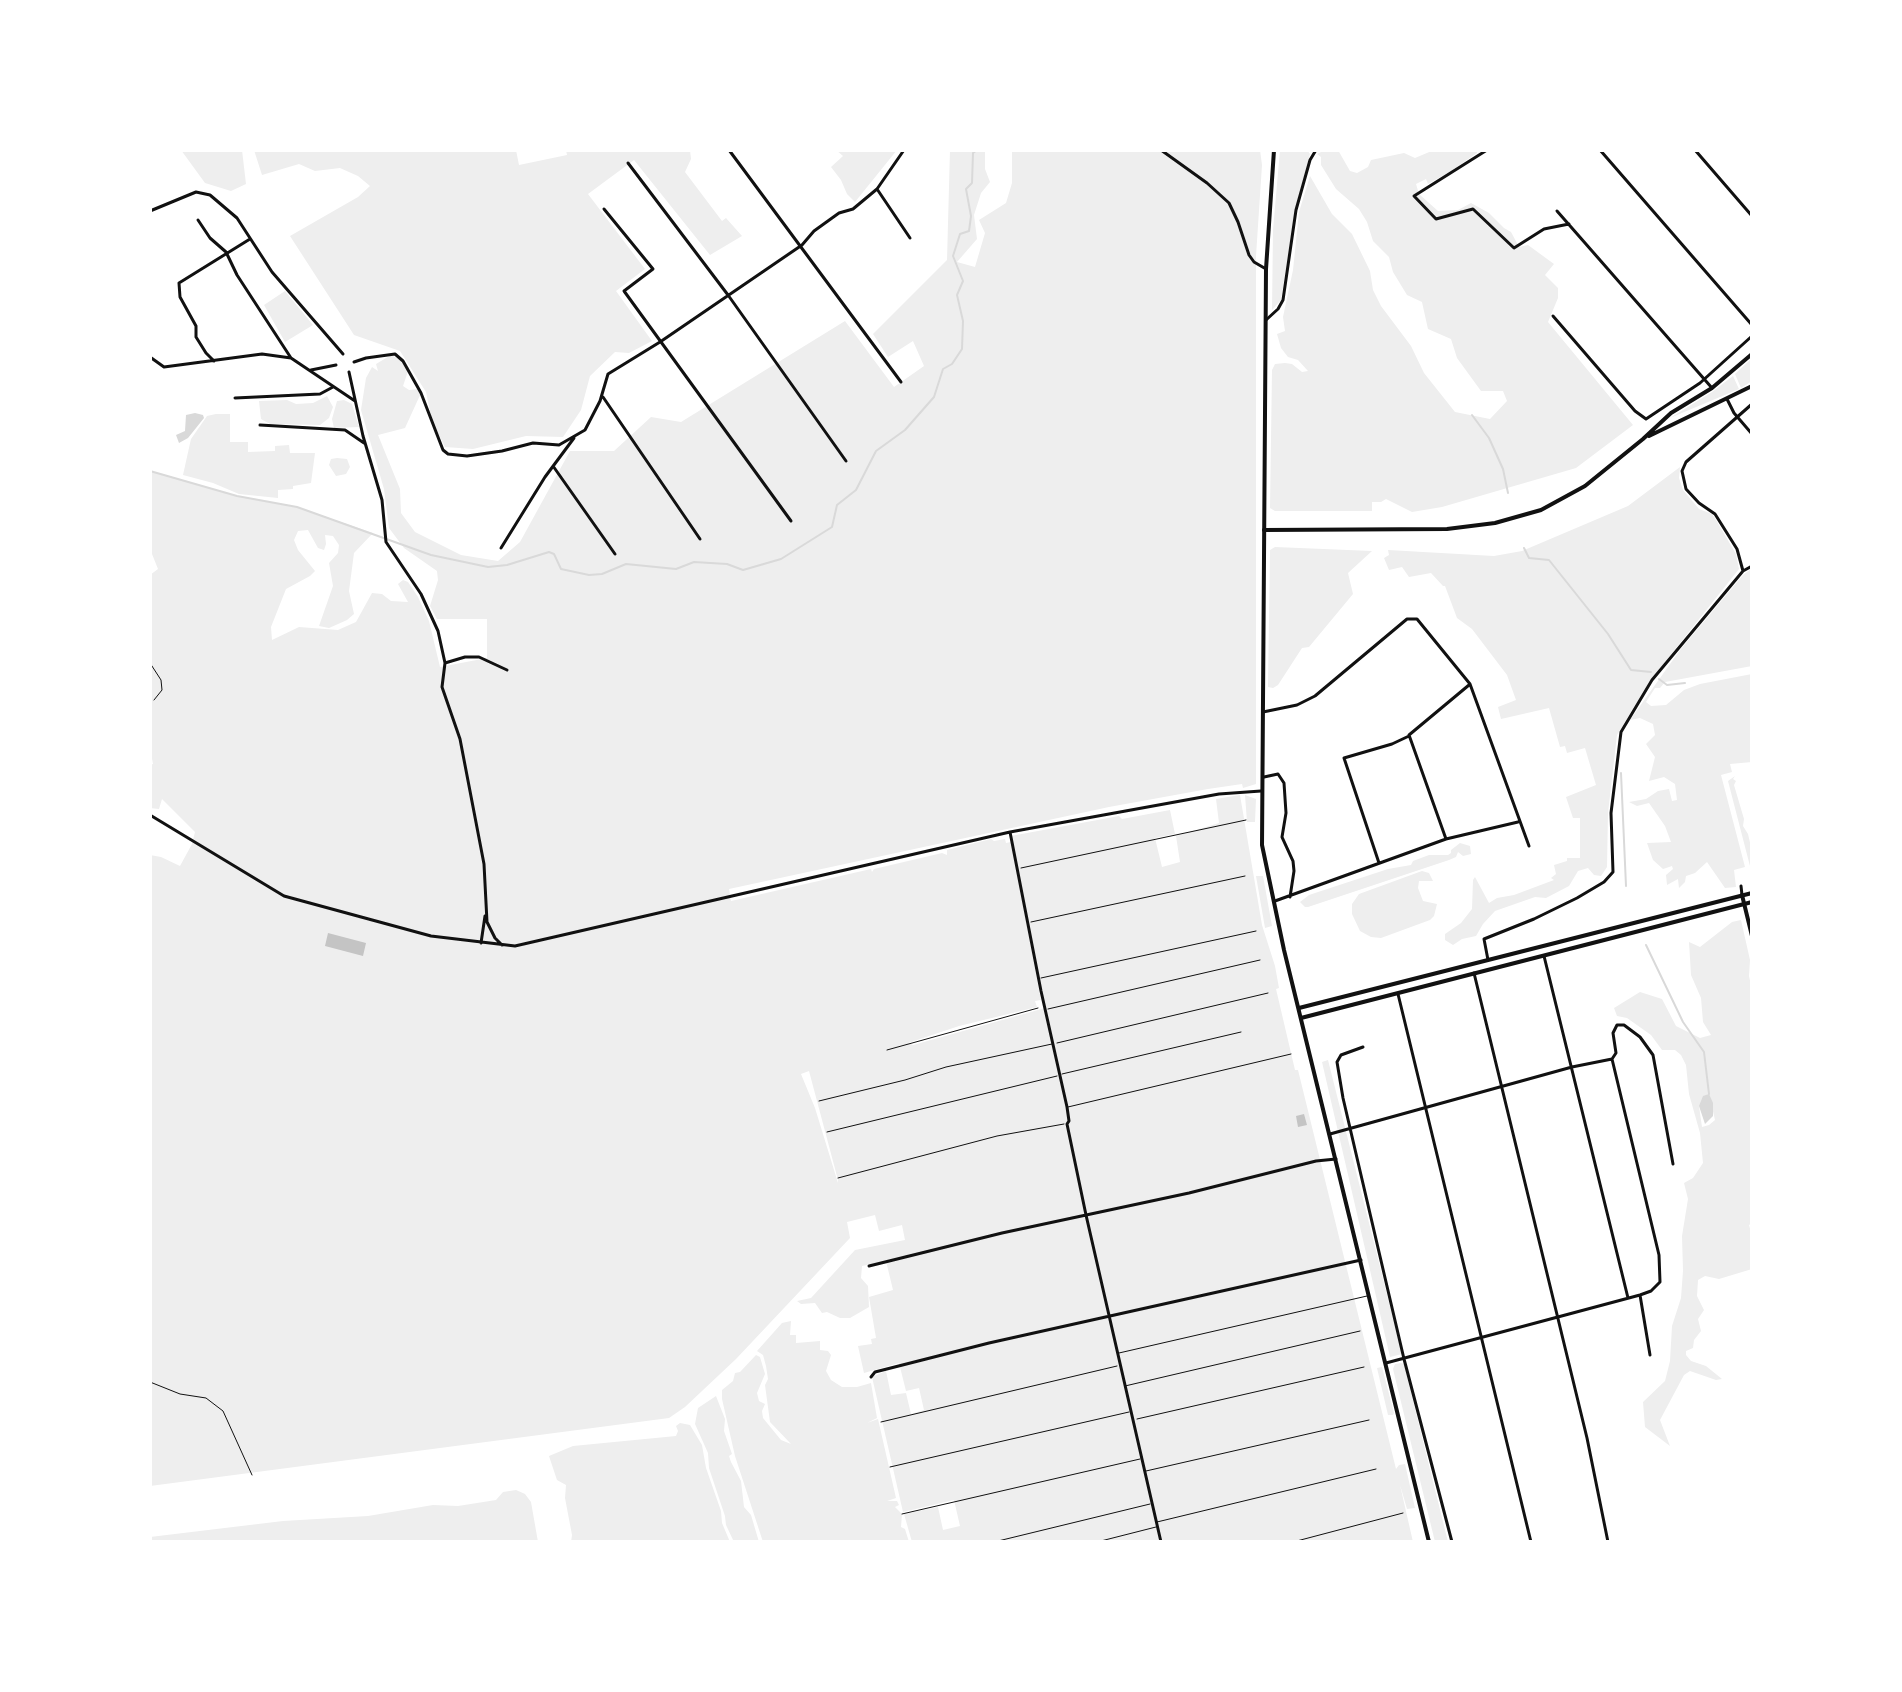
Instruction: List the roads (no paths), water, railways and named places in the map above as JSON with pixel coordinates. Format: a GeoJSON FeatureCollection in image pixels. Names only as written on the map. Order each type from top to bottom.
{"type":"FeatureCollection","features":[{"type":"Feature","properties":{"kind":"main road"},"geometry":{"type":"LineString","coordinates":[[1274,150],[1266,269],[1262,845],[1273,902],[1429,1542]]}},
{"type":"Feature","properties":{"kind":"main road"},"geometry":{"type":"LineString","coordinates":[[1264,530],[1424,531],[1495,523],[1541,510],[1585,486],[1665,417],[1712,388],[1752,354]]}},
{"type":"Feature","properties":{"kind":"main road"},"geometry":{"type":"LineString","coordinates":[[1643,439],[1752,386]]}},
{"type":"Feature","properties":{"kind":"main road"},"geometry":{"type":"LineString","coordinates":[[1665,417],[1665,423],[1671,424]]}},
{"type":"Feature","properties":{"kind":"main road"},"geometry":{"type":"LineString","coordinates":[[1299,1008],[1752,893]]}},
{"type":"Feature","properties":{"kind":"main road"},"geometry":{"type":"LineString","coordinates":[[1742,895],[1752,936]]}},
{"type":"Feature","properties":{"kind":"main road"},"geometry":{"type":"LineString","coordinates":[[1301,1018],[1752,902]]}},
{"type":"Feature","properties":{"kind":"street"},"geometry":{"type":"LineString","coordinates":[[729,150],[901,382]]}},
{"type":"Feature","properties":{"kind":"street"},"geometry":{"type":"LineString","coordinates":[[354,362],[395,354],[403,361],[421,393],[443,450],[448,454],[467,456],[533,443],[559,445],[585,430],[602,396],[608,374],[802,245],[814,231],[839,213],[853,209],[877,189],[904,150]]}},
{"type":"Feature","properties":{"kind":"street"},"geometry":{"type":"LineString","coordinates":[[1161,150],[1229,203],[1249,255],[1266,269]]}},
{"type":"Feature","properties":{"kind":"street"},"geometry":{"type":"LineString","coordinates":[[1266,320],[1283,300],[1296,210],[1310,160],[1316,150]]}},
{"type":"Feature","properties":{"kind":"street"},"geometry":{"type":"LineString","coordinates":[[1487,150],[1414,196],[1436,219],[1473,209],[1514,248],[1528,236],[1544,229],[1569,224]]}},
{"type":"Feature","properties":{"kind":"street"},"geometry":{"type":"LineString","coordinates":[[1600,150],[1752,325]]}},
{"type":"Feature","properties":{"kind":"street"},"geometry":{"type":"LineString","coordinates":[[1695,150],[1752,216]]}},
{"type":"Feature","properties":{"kind":"street"},"geometry":{"type":"LineString","coordinates":[[628,163],[728,295],[846,461]]}},
{"type":"Feature","properties":{"kind":"street"},"geometry":{"type":"LineString","coordinates":[[877,189],[910,238]]}},
{"type":"Feature","properties":{"kind":"street"},"geometry":{"type":"LineString","coordinates":[[150,211],[196,192],[210,195],[237,218],[272,272],[343,354]]}},
{"type":"Feature","properties":{"kind":"street"},"geometry":{"type":"LineString","coordinates":[[604,209],[653,269],[624,291],[791,521]]}},
{"type":"Feature","properties":{"kind":"street"},"geometry":{"type":"LineString","coordinates":[[1557,211],[1712,388]]}},
{"type":"Feature","properties":{"kind":"street"},"geometry":{"type":"LineString","coordinates":[[198,220],[210,238],[226,252],[237,275],[291,358],[355,401]]}},
{"type":"Feature","properties":{"kind":"street"},"geometry":{"type":"LineString","coordinates":[[214,361],[196,337],[196,326],[180,297],[179,283],[250,239]]}},
{"type":"Feature","properties":{"kind":"street"},"geometry":{"type":"LineString","coordinates":[[1553,316],[1643,419],[1704,379],[1752,336]]}},
{"type":"Feature","properties":{"kind":"street"},"geometry":{"type":"LineString","coordinates":[[150,357],[164,367],[262,354],[291,358]]}},
{"type":"Feature","properties":{"kind":"street"},"geometry":{"type":"LineString","coordinates":[[307,370],[336,365]]}},
{"type":"Feature","properties":{"kind":"street"},"geometry":{"type":"LineString","coordinates":[[349,372],[382,500],[386,542],[427,606],[438,631],[445,663],[442,687],[460,739],[484,864],[485,912],[481,943]]}},
{"type":"Feature","properties":{"kind":"street"},"geometry":{"type":"LineString","coordinates":[[235,398],[320,394],[334,387]]}},
{"type":"Feature","properties":{"kind":"street"},"geometry":{"type":"LineString","coordinates":[[602,396],[700,539]]}},
{"type":"Feature","properties":{"kind":"street"},"geometry":{"type":"LineString","coordinates":[[1727,399],[1752,434]]}},
{"type":"Feature","properties":{"kind":"street"},"geometry":{"type":"LineString","coordinates":[[1743,571],[1737,549],[1715,514],[1695,500],[1682,481],[1682,471],[1686,462],[1752,404]]}},
{"type":"Feature","properties":{"kind":"street"},"geometry":{"type":"LineString","coordinates":[[260,425],[345,430],[367,446]]}},
{"type":"Feature","properties":{"kind":"street"},"geometry":{"type":"LineString","coordinates":[[501,548],[575,437]]}},
{"type":"Feature","properties":{"kind":"street"},"geometry":{"type":"LineString","coordinates":[[553,466],[615,554]]}},
{"type":"Feature","properties":{"kind":"street"},"geometry":{"type":"LineString","coordinates":[[1488,960],[1484,939],[1577,898],[1604,882],[1613,872],[1611,813],[1621,732],[1652,680],[1743,571],[1752,566]]}},
{"type":"Feature","properties":{"kind":"street"},"geometry":{"type":"LineString","coordinates":[[1263,710],[1297,705],[1315,696],[1407,619],[1417,619],[1470,684],[1529,846]]}},
{"type":"Feature","properties":{"kind":"street"},"geometry":{"type":"LineString","coordinates":[[445,663],[465,657],[479,657],[507,670]]}},
{"type":"Feature","properties":{"kind":"street"},"geometry":{"type":"LineString","coordinates":[[1379,863],[1344,758],[1392,744],[1409,735],[1470,684]]}},
{"type":"Feature","properties":{"kind":"street"},"geometry":{"type":"LineString","coordinates":[[1409,735],[1446,839]]}},
{"type":"Feature","properties":{"kind":"street"},"geometry":{"type":"LineString","coordinates":[[1262,777],[1278,774],[1284,783],[1286,813],[1282,837],[1294,871],[1290,897]]}},
{"type":"Feature","properties":{"kind":"street"},"geometry":{"type":"LineString","coordinates":[[150,815],[284,896],[431,936],[515,946],[1010,832],[1219,794],[1261,791]]}},
{"type":"Feature","properties":{"kind":"street"},"geometry":{"type":"LineString","coordinates":[[1273,902],[1446,839],[1518,822]]}},
{"type":"Feature","properties":{"kind":"street"},"geometry":{"type":"LineString","coordinates":[[1010,832],[1086,1215],[1161,1542]]}},
{"type":"Feature","properties":{"kind":"street"},"geometry":{"type":"LineString","coordinates":[[1741,886],[1742,895]]}},
{"type":"Feature","properties":{"kind":"street"},"geometry":{"type":"LineString","coordinates":[[485,912],[490,930],[502,945]]}},
{"type":"Feature","properties":{"kind":"street"},"geometry":{"type":"LineString","coordinates":[[1544,956],[1628,1298]]}},
{"type":"Feature","properties":{"kind":"street"},"geometry":{"type":"LineString","coordinates":[[1474,973],[1587,1438],[1608,1542]]}},
{"type":"Feature","properties":{"kind":"street"},"geometry":{"type":"LineString","coordinates":[[1397,993],[1531,1542]]}},
{"type":"Feature","properties":{"kind":"street"},"geometry":{"type":"LineString","coordinates":[[1330,1134],[1572,1067],[1612,1059],[1616,1053],[1615,1027],[1624,1025],[1640,1037],[1653,1055],[1673,1164]]}},
{"type":"Feature","properties":{"kind":"street"},"geometry":{"type":"LineString","coordinates":[[1363,1047],[1341,1055],[1337,1062],[1349,1129],[1452,1542]]}},
{"type":"Feature","properties":{"kind":"street"},"geometry":{"type":"LineString","coordinates":[[1386,1363],[1640,1295],[1651,1291],[1660,1282],[1659,1255],[1612,1059]]}},
{"type":"Feature","properties":{"kind":"street"},"geometry":{"type":"LineString","coordinates":[[869,1266],[1316,1161],[1336,1159]]}},
{"type":"Feature","properties":{"kind":"street"},"geometry":{"type":"LineString","coordinates":[[871,1377],[875,1372],[989,1343],[1361,1260]]}},
{"type":"Feature","properties":{"kind":"street"},"geometry":{"type":"LineString","coordinates":[[1640,1295],[1650,1355]]}},
{"type":"Feature","properties":{"kind":"lane"},"geometry":{"type":"LineString","coordinates":[[1018,868],[1246,820]]}},
{"type":"Feature","properties":{"kind":"lane"},"geometry":{"type":"LineString","coordinates":[[1028,922],[1245,876]]}},
{"type":"Feature","properties":{"kind":"lane"},"geometry":{"type":"LineString","coordinates":[[1039,978],[1256,931]]}},
{"type":"Feature","properties":{"kind":"lane"},"geometry":{"type":"LineString","coordinates":[[1045,1009],[1260,960]]}},
{"type":"Feature","properties":{"kind":"lane"},"geometry":{"type":"LineString","coordinates":[[819,1101],[946,1067],[1268,993]]}},
{"type":"Feature","properties":{"kind":"lane"},"geometry":{"type":"LineString","coordinates":[[887,1050],[1038,1008]]}},
{"type":"Feature","properties":{"kind":"lane"},"geometry":{"type":"LineString","coordinates":[[827,1132],[1241,1032]]}},
{"type":"Feature","properties":{"kind":"lane"},"geometry":{"type":"LineString","coordinates":[[1067,1107],[1291,1054]]}},
{"type":"Feature","properties":{"kind":"lane"},"geometry":{"type":"LineString","coordinates":[[838,1178],[997,1136],[1067,1124]]}},
{"type":"Feature","properties":{"kind":"lane"},"geometry":{"type":"LineString","coordinates":[[1117,1354],[1370,1296]]}},
{"type":"Feature","properties":{"kind":"lane"},"geometry":{"type":"LineString","coordinates":[[1124,1386],[1360,1331]]}},
{"type":"Feature","properties":{"kind":"lane"},"geometry":{"type":"LineString","coordinates":[[881,1422],[1120,1366]]}},
{"type":"Feature","properties":{"kind":"lane"},"geometry":{"type":"LineString","coordinates":[[1131,1420],[1364,1367]]}},
{"type":"Feature","properties":{"kind":"lane"},"geometry":{"type":"LineString","coordinates":[[890,1467],[1129,1412]]}},
{"type":"Feature","properties":{"kind":"lane"},"geometry":{"type":"LineString","coordinates":[[1144,1472],[1369,1420]]}},
{"type":"Feature","properties":{"kind":"lane"},"geometry":{"type":"LineString","coordinates":[[902,1514],[1140,1459]]}},
{"type":"Feature","properties":{"kind":"lane"},"geometry":{"type":"LineString","coordinates":[[1097,1542],[1156,1527],[1157,1522],[1376,1469]]}},
{"type":"Feature","properties":{"kind":"lane"},"geometry":{"type":"LineString","coordinates":[[994,1542],[1152,1504]]}},
{"type":"Feature","properties":{"kind":"lane"},"geometry":{"type":"LineString","coordinates":[[1293,1542],[1403,1513]]}},
{"type":"Feature","properties":{"kind":"waterway"},"geometry":{"type":"LineString","coordinates":[[150,471],[237,496],[297,507],[431,555],[488,567],[507,565],[549,552],[554,554],[561,569],[589,575],[602,574],[626,564],[676,569],[694,562],[727,564],[743,570],[781,559],[832,527],[837,505],[856,490],[876,451],[905,430],[934,397],[943,369],[952,364],[962,349],[963,321],[957,295],[963,281],[953,256],[960,234],[969,231],[971,216],[966,189],[972,183],[973,153],[977,150]]}},
{"type":"Feature","properties":{"kind":"waterway"},"geometry":{"type":"LineString","coordinates":[[1472,415],[1489,438],[1503,469],[1508,493]]}},
{"type":"Feature","properties":{"kind":"waterway"},"geometry":{"type":"LineString","coordinates":[[1524,548],[1529,558],[1549,560],[1608,634],[1631,670],[1651,672]]}},
{"type":"Feature","properties":{"kind":"waterway"},"geometry":{"type":"LineString","coordinates":[[1659,679],[1667,685],[1685,683]]}},
{"type":"Feature","properties":{"kind":"waterway"},"geometry":{"type":"LineString","coordinates":[[1621,773],[1626,886]]}},
{"type":"Feature","properties":{"kind":"waterway"},"geometry":{"type":"LineString","coordinates":[[1646,945],[1683,1022],[1704,1052],[1709,1094]]}}]}
